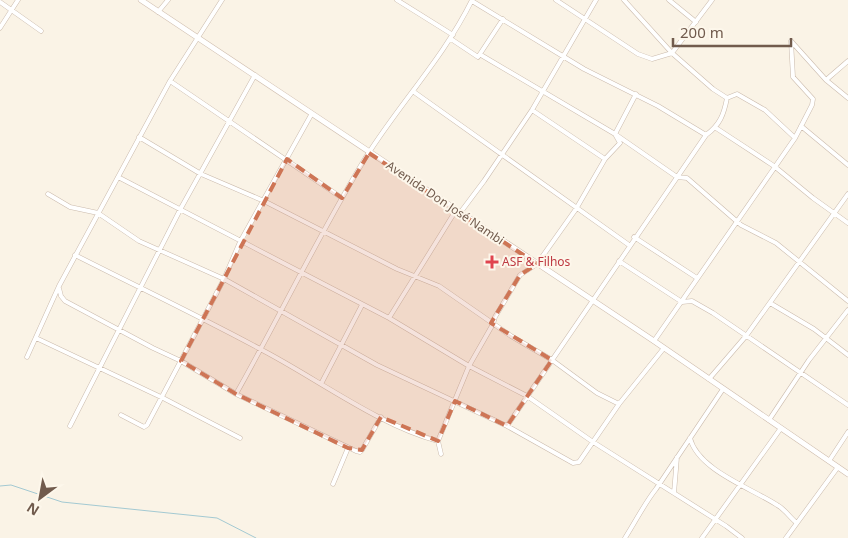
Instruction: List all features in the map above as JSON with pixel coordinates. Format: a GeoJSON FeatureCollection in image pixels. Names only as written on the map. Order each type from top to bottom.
{"type":"FeatureCollection","features":[{"type":"Feature","properties":{"kind":"street"},"geometry":{"type":"LineString","coordinates":[[0,28],[18,0]]}},
{"type":"Feature","properties":{"kind":"street","name":"Avenida Don José Nambi"},"geometry":{"type":"LineString","coordinates":[[141,0],[654,341],[848,474]]}},
{"type":"Feature","properties":{"kind":"street"},"geometry":{"type":"LineString","coordinates":[[158,12],[168,0]]}},
{"type":"Feature","properties":{"kind":"street"},"geometry":{"type":"LineString","coordinates":[[27,357],[59,286],[139,137],[170,81],[222,0]]}},
{"type":"Feature","properties":{"kind":"street"},"geometry":{"type":"LineString","coordinates":[[397,0],[478,57],[481,56],[615,134],[677,177],[687,178],[736,221],[776,244],[848,301]]}},
{"type":"Feature","properties":{"kind":"street"},"geometry":{"type":"LineString","coordinates":[[236,394],[342,198],[369,153],[452,37],[472,0],[584,69],[636,94],[706,135]]}},
{"type":"Feature","properties":{"kind":"street"},"geometry":{"type":"LineString","coordinates":[[556,0],[647,58],[652,59],[672,52],[712,0]]}},
{"type":"Feature","properties":{"kind":"street"},"geometry":{"type":"LineString","coordinates":[[389,318],[413,276],[453,215],[460,213],[532,110],[584,17],[596,0]]}},
{"type":"Feature","properties":{"kind":"street"},"geometry":{"type":"LineString","coordinates":[[624,0],[672,52],[712,89],[728,98]]}},
{"type":"Feature","properties":{"kind":"street"},"geometry":{"type":"LineString","coordinates":[[669,0],[696,22]]}},
{"type":"Feature","properties":{"kind":"street"},"geometry":{"type":"LineString","coordinates":[[0,2],[41,30]]}},
{"type":"Feature","properties":{"kind":"street"},"geometry":{"type":"LineString","coordinates":[[481,56],[503,20]]}},
{"type":"Feature","properties":{"kind":"street"},"geometry":{"type":"LineString","coordinates":[[654,341],[795,138],[814,101],[792,77],[791,41],[826,80],[848,98]]}},
{"type":"Feature","properties":{"kind":"street"},"geometry":{"type":"LineString","coordinates":[[826,80],[848,61]]}},
{"type":"Feature","properties":{"kind":"street"},"geometry":{"type":"LineString","coordinates":[[70,426],[98,367],[161,251],[181,208],[255,75]]}},
{"type":"Feature","properties":{"kind":"street"},"geometry":{"type":"LineString","coordinates":[[170,81],[342,198]]}},
{"type":"Feature","properties":{"kind":"street"},"geometry":{"type":"LineString","coordinates":[[414,92],[501,156],[576,209],[592,217],[629,245]]}},
{"type":"Feature","properties":{"kind":"street"},"geometry":{"type":"LineString","coordinates":[[615,134],[636,94]]}},
{"type":"Feature","properties":{"kind":"street"},"geometry":{"type":"LineString","coordinates":[[728,98],[737,94],[765,110],[795,138]]}},
{"type":"Feature","properties":{"kind":"street"},"geometry":{"type":"LineString","coordinates":[[506,426],[634,237],[706,135],[716,128],[724,114],[728,98]]}},
{"type":"Feature","properties":{"kind":"street"},"geometry":{"type":"LineString","coordinates":[[532,110],[605,159]]}},
{"type":"Feature","properties":{"kind":"street"},"geometry":{"type":"LineString","coordinates":[[121,415],[144,427],[162,398],[204,319],[240,242],[311,114]]}},
{"type":"Feature","properties":{"kind":"street"},"geometry":{"type":"LineString","coordinates":[[801,126],[848,165]]}},
{"type":"Feature","properties":{"kind":"street"},"geometry":{"type":"LineString","coordinates":[[716,128],[774,166],[848,223]]}},
{"type":"Feature","properties":{"kind":"street"},"geometry":{"type":"LineString","coordinates":[[441,454],[438,441],[469,366],[495,318],[520,275],[536,264],[576,209],[605,159],[620,143],[615,134]]}},
{"type":"Feature","properties":{"kind":"street"},"geometry":{"type":"LineString","coordinates":[[139,137],[201,174],[264,201],[413,276],[439,286],[493,324],[552,360],[597,393],[619,404]]}},
{"type":"Feature","properties":{"kind":"street"},"geometry":{"type":"LineString","coordinates":[[118,177],[181,208],[240,242],[303,272],[389,318],[469,366],[527,396],[593,442],[742,538]]}},
{"type":"Feature","properties":{"kind":"street"},"geometry":{"type":"LineString","coordinates":[[48,194],[70,207],[98,213],[121,231],[161,251],[224,278],[342,345],[506,426],[573,463],[579,462],[619,404],[664,348]]}},
{"type":"Feature","properties":{"kind":"street"},"geometry":{"type":"LineString","coordinates":[[709,379],[746,336],[848,194]]}},
{"type":"Feature","properties":{"kind":"street"},"geometry":{"type":"LineString","coordinates":[[732,227],[742,225]]}},
{"type":"Feature","properties":{"kind":"street"},"geometry":{"type":"LineString","coordinates":[[634,237],[698,278]]}},
{"type":"Feature","properties":{"kind":"street"},"geometry":{"type":"LineString","coordinates":[[76,255],[261,349],[381,417],[422,437],[438,441]]}},
{"type":"Feature","properties":{"kind":"street"},"geometry":{"type":"LineString","coordinates":[[619,261],[682,302],[692,301],[700,305],[848,405]]}},
{"type":"Feature","properties":{"kind":"street"},"geometry":{"type":"LineString","coordinates":[[59,286],[61,296],[66,301],[117,330],[181,361],[236,394],[348,448],[360,452],[381,417]]}},
{"type":"Feature","properties":{"kind":"street"},"geometry":{"type":"LineString","coordinates":[[770,303],[814,329],[848,355]]}},
{"type":"Feature","properties":{"kind":"street"},"geometry":{"type":"LineString","coordinates":[[320,384],[362,305]]}},
{"type":"Feature","properties":{"kind":"street"},"geometry":{"type":"LineString","coordinates":[[769,420],[825,338],[848,310]]}},
{"type":"Feature","properties":{"kind":"street"},"geometry":{"type":"LineString","coordinates":[[36,338],[162,398],[240,438]]}},
{"type":"Feature","properties":{"kind":"street"},"geometry":{"type":"LineString","coordinates":[[625,538],[636,522],[645,502],[723,389]]}},
{"type":"Feature","properties":{"kind":"street"},"geometry":{"type":"LineString","coordinates":[[702,538],[781,428]]}},
{"type":"Feature","properties":{"kind":"street"},"geometry":{"type":"LineString","coordinates":[[829,461],[848,432]]}},
{"type":"Feature","properties":{"kind":"street"},"geometry":{"type":"LineString","coordinates":[[690,438],[693,448],[707,463],[741,485],[780,506],[797,523]]}},
{"type":"Feature","properties":{"kind":"street"},"geometry":{"type":"LineString","coordinates":[[684,447],[693,448]]}},
{"type":"Feature","properties":{"kind":"street"},"geometry":{"type":"LineString","coordinates":[[333,484],[348,448]]}},
{"type":"Feature","properties":{"kind":"street"},"geometry":{"type":"LineString","coordinates":[[674,493],[677,455]]}},
{"type":"Feature","properties":{"kind":"street"},"geometry":{"type":"LineString","coordinates":[[786,538],[838,468]]}},
{"type":"Feature","properties":{"kind":"highlighted area"},"geometry":{"type":"Polygon","coordinates":[[[369,153],[537,264],[520,275],[491,323],[552,360],[507,426],[455,401],[438,441],[381,417],[362,450],[348,448],[236,394],[181,361],[287,159],[342,198],[369,153]]]}},
{"type":"Feature","properties":{"kind":"waterway"},"geometry":{"type":"LineString","coordinates":[[0,486],[11,485],[62,502],[217,518],[256,538]]}},
{"type":"Feature","properties":{"kind":"place","name":"ASF & Filhos"},"geometry":{"type":"Point","coordinates":[492,262]}}]}
